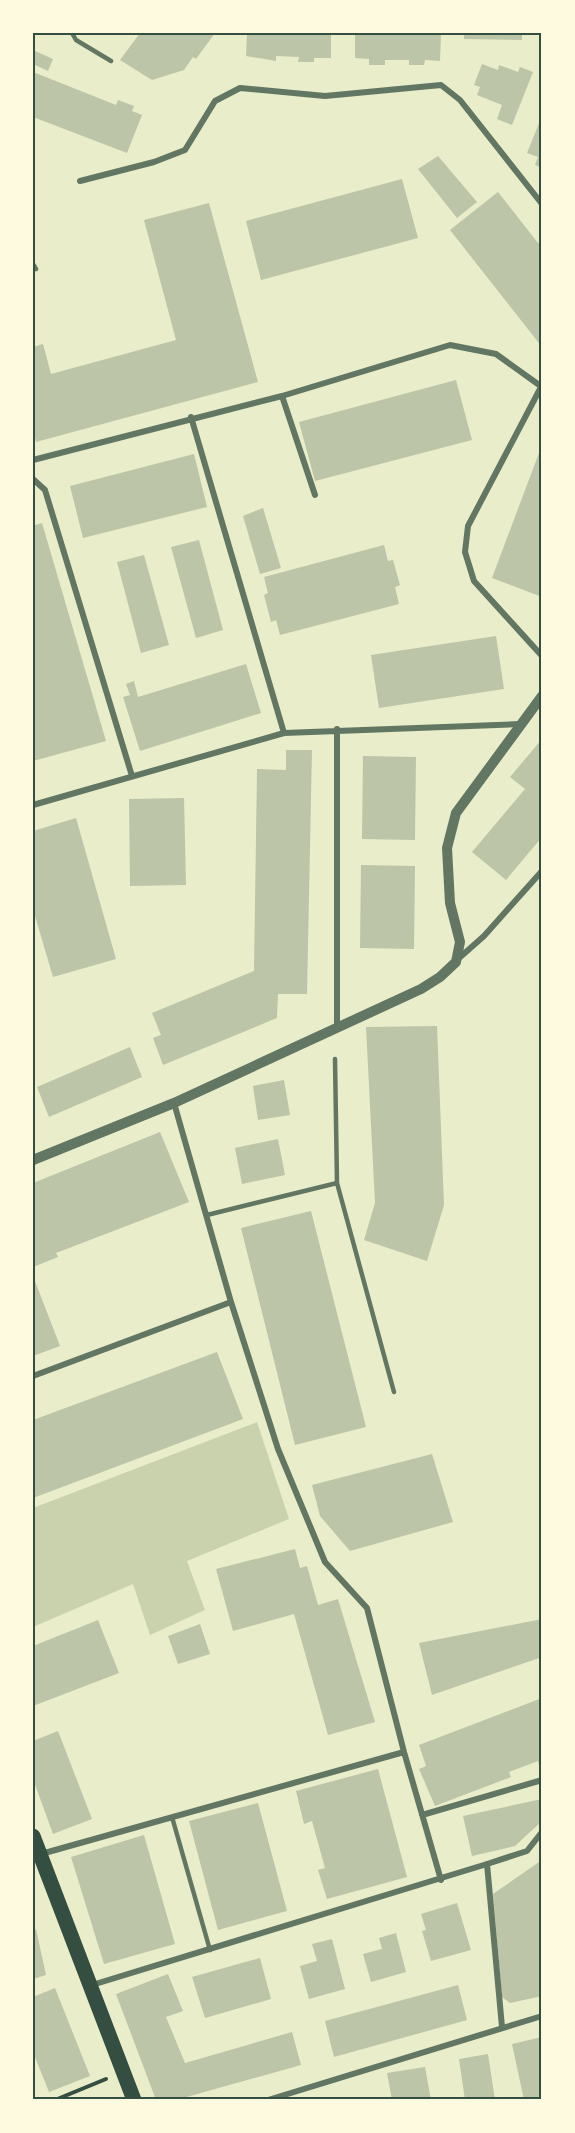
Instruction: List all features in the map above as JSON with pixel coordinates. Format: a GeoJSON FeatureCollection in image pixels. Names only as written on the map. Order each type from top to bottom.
{"type":"FeatureCollection","features":[{"type":"Feature","properties":{"kind":"main road"},"geometry":{"type":"LineString","coordinates":[[33,1836],[134,2100]]}},
{"type":"Feature","properties":{"kind":"street"},"geometry":{"type":"LineString","coordinates":[[80,181],[154,162],[185,150],[215,101],[240,88],[325,96],[441,85],[460,100],[542,204]]}},
{"type":"Feature","properties":{"kind":"street"},"geometry":{"type":"LineString","coordinates":[[33,460],[191,417],[282,396],[450,345],[496,354],[542,387],[468,526],[465,552],[474,581],[542,656]]}},
{"type":"Feature","properties":{"kind":"street"},"geometry":{"type":"LineString","coordinates":[[282,396],[315,495]]}},
{"type":"Feature","properties":{"kind":"street"},"geometry":{"type":"LineString","coordinates":[[191,417],[284,734]]}},
{"type":"Feature","properties":{"kind":"street"},"geometry":{"type":"LineString","coordinates":[[33,479],[45,490],[132,776]]}},
{"type":"Feature","properties":{"kind":"street"},"geometry":{"type":"LineString","coordinates":[[456,962],[460,942],[450,903],[447,848],[456,813],[542,696]]}},
{"type":"Feature","properties":{"kind":"street"},"geometry":{"type":"LineString","coordinates":[[33,805],[284,734],[337,729],[520,724]]}},
{"type":"Feature","properties":{"kind":"street"},"geometry":{"type":"LineString","coordinates":[[337,729],[337,1027]]}},
{"type":"Feature","properties":{"kind":"street"},"geometry":{"type":"LineString","coordinates":[[33,1160],[174,1104],[421,989],[440,977],[484,936],[542,871]]}},
{"type":"Feature","properties":{"kind":"street"},"geometry":{"type":"LineString","coordinates":[[174,1104],[231,1302],[278,1449],[325,1562],[368,1608],[441,1880]]}},
{"type":"Feature","properties":{"kind":"street"},"geometry":{"type":"LineString","coordinates":[[33,1376],[231,1302]]}},
{"type":"Feature","properties":{"kind":"street"},"geometry":{"type":"LineString","coordinates":[[40,1854],[405,1752]]}},
{"type":"Feature","properties":{"kind":"street"},"geometry":{"type":"LineString","coordinates":[[422,1815],[542,1780]]}},
{"type":"Feature","properties":{"kind":"street"},"geometry":{"type":"LineString","coordinates":[[89,1986],[441,1880],[527,1851],[542,1832]]}},
{"type":"Feature","properties":{"kind":"street"},"geometry":{"type":"LineString","coordinates":[[487,1864],[502,2028]]}},
{"type":"Feature","properties":{"kind":"street"},"geometry":{"type":"LineString","coordinates":[[268,2100],[542,2016]]}},
{"type":"Feature","properties":{"kind":"lane"},"geometry":{"type":"LineString","coordinates":[[72,33],[76,40],[111,61]]}},
{"type":"Feature","properties":{"kind":"lane"},"geometry":{"type":"LineString","coordinates":[[335,1059],[336,1183],[394,1392]]}},
{"type":"Feature","properties":{"kind":"lane"},"geometry":{"type":"LineString","coordinates":[[207,1215],[336,1183]]}},
{"type":"Feature","properties":{"kind":"lane"},"geometry":{"type":"LineString","coordinates":[[172,1817],[210,1950]]}},
{"type":"Feature","properties":{"kind":"path"},"geometry":{"type":"LineString","coordinates":[[55,2100],[123,2072]]}},
{"type":"Feature","properties":{"kind":"green space"},"geometry":{"type":"Polygon","coordinates":[[[257,1422],[289,1519],[187,1561],[205,1610],[150,1635],[133,1584],[33,1627],[33,1508],[257,1422]]]}},
{"type":"Feature","properties":{"kind":"building"},"geometry":{"type":"Polygon","coordinates":[[[140,33],[215,33],[196,59],[193,57],[184,70],[152,80],[120,60],[140,33]]]}},
{"type":"Feature","properties":{"kind":"building"},"geometry":{"type":"Polygon","coordinates":[[[247,33],[331,33],[331,58],[314,58],[314,62],[298,62],[299,57],[276,56],[276,61],[246,56],[247,33]]]}},
{"type":"Feature","properties":{"kind":"building"},"geometry":{"type":"Polygon","coordinates":[[[355,33],[441,33],[440,61],[425,60],[424,65],[409,65],[409,60],[385,60],[385,65],[369,65],[369,59],[355,58],[355,33]]]}},
{"type":"Feature","properties":{"kind":"building"},"geometry":{"type":"Polygon","coordinates":[[[464,33],[522,33],[522,40],[464,39],[464,33]]]}},
{"type":"Feature","properties":{"kind":"building"},"geometry":{"type":"Polygon","coordinates":[[[35,51],[53,59],[48,71],[33,64],[35,51]]]}},
{"type":"Feature","properties":{"kind":"building"},"geometry":{"type":"Polygon","coordinates":[[[482,64],[498,70],[499,65],[518,72],[520,67],[533,72],[512,125],[497,119],[502,105],[477,95],[480,87],[474,85],[482,64]]]}},
{"type":"Feature","properties":{"kind":"building"},"geometry":{"type":"Polygon","coordinates":[[[33,72],[116,105],[118,100],[134,106],[132,111],[142,115],[127,153],[33,117],[33,72]]]}},
{"type":"Feature","properties":{"kind":"building"},"geometry":{"type":"Polygon","coordinates":[[[542,116],[542,168],[535,165],[538,157],[527,153],[542,116]]]}},
{"type":"Feature","properties":{"kind":"building"},"geometry":{"type":"Polygon","coordinates":[[[438,156],[477,202],[457,218],[418,169],[438,156]]]}},
{"type":"Feature","properties":{"kind":"building"},"geometry":{"type":"Polygon","coordinates":[[[402,179],[418,238],[261,280],[246,221],[402,179]]]}},
{"type":"Feature","properties":{"kind":"building"},"geometry":{"type":"Polygon","coordinates":[[[498,192],[542,248],[542,347],[450,230],[498,192]]]}},
{"type":"Feature","properties":{"kind":"building"},"geometry":{"type":"Polygon","coordinates":[[[209,203],[258,382],[36,442],[33,429],[33,347],[43,344],[51,374],[176,340],[144,220],[209,203]]]}},
{"type":"Feature","properties":{"kind":"building"},"geometry":{"type":"Polygon","coordinates":[[[456,380],[472,440],[315,481],[299,422],[456,380]]]}},
{"type":"Feature","properties":{"kind":"building"},"geometry":{"type":"Polygon","coordinates":[[[542,445],[542,597],[492,578],[542,445]]]}},
{"type":"Feature","properties":{"kind":"building"},"geometry":{"type":"Polygon","coordinates":[[[194,454],[207,507],[83,538],[70,486],[194,454]]]}},
{"type":"Feature","properties":{"kind":"building"},"geometry":{"type":"Polygon","coordinates":[[[263,508],[281,568],[260,574],[243,516],[263,508]]]}},
{"type":"Feature","properties":{"kind":"building"},"geometry":{"type":"Polygon","coordinates":[[[42,523],[106,741],[33,761],[33,526],[42,523]]]}},
{"type":"Feature","properties":{"kind":"building"},"geometry":{"type":"Polygon","coordinates":[[[199,540],[223,630],[196,638],[171,547],[199,540]]]}},
{"type":"Feature","properties":{"kind":"building"},"geometry":{"type":"Polygon","coordinates":[[[384,545],[388,561],[393,560],[400,585],[395,587],[399,604],[280,635],[276,620],[271,622],[264,595],[268,593],[264,577],[384,545]]]}},
{"type":"Feature","properties":{"kind":"building"},"geometry":{"type":"Polygon","coordinates":[[[144,555],[169,645],[141,653],[117,562],[144,555]]]}},
{"type":"Feature","properties":{"kind":"building"},"geometry":{"type":"Polygon","coordinates":[[[496,636],[504,689],[379,708],[371,655],[496,636]]]}},
{"type":"Feature","properties":{"kind":"building"},"geometry":{"type":"Polygon","coordinates":[[[246,664],[261,713],[140,751],[123,697],[130,695],[126,684],[134,681],[138,697],[246,664]]]}},
{"type":"Feature","properties":{"kind":"building"},"geometry":{"type":"Polygon","coordinates":[[[542,739],[542,837],[506,880],[472,852],[525,789],[510,777],[542,739]]]}},
{"type":"Feature","properties":{"kind":"building"},"geometry":{"type":"Polygon","coordinates":[[[286,750],[312,750],[307,994],[278,994],[277,1018],[163,1065],[153,1038],[161,1035],[152,1013],[254,971],[257,769],[286,770],[286,750]]]}},
{"type":"Feature","properties":{"kind":"building"},"geometry":{"type":"Polygon","coordinates":[[[363,756],[416,757],[415,840],[362,839],[363,756]]]}},
{"type":"Feature","properties":{"kind":"building"},"geometry":{"type":"Polygon","coordinates":[[[184,798],[186,885],[130,886],[129,799],[184,798]]]}},
{"type":"Feature","properties":{"kind":"building"},"geometry":{"type":"Polygon","coordinates":[[[76,818],[116,959],[53,977],[33,909],[33,831],[76,818]]]}},
{"type":"Feature","properties":{"kind":"building"},"geometry":{"type":"Polygon","coordinates":[[[361,865],[415,866],[414,949],[360,948],[361,865]]]}},
{"type":"Feature","properties":{"kind":"building"},"geometry":{"type":"Polygon","coordinates":[[[437,1026],[444,1205],[427,1261],[364,1240],[375,1203],[366,1027],[437,1026]]]}},
{"type":"Feature","properties":{"kind":"building"},"geometry":{"type":"Polygon","coordinates":[[[130,1047],[142,1077],[49,1117],[37,1087],[130,1047]]]}},
{"type":"Feature","properties":{"kind":"building"},"geometry":{"type":"Polygon","coordinates":[[[284,1080],[290,1115],[258,1120],[253,1086],[284,1080]]]}},
{"type":"Feature","properties":{"kind":"building"},"geometry":{"type":"Polygon","coordinates":[[[160,1132],[189,1202],[56,1253],[58,1257],[33,1267],[33,1183],[160,1132]]]}},
{"type":"Feature","properties":{"kind":"building"},"geometry":{"type":"Polygon","coordinates":[[[278,1139],[285,1175],[242,1184],[235,1148],[278,1139]]]}},
{"type":"Feature","properties":{"kind":"building"},"geometry":{"type":"Polygon","coordinates":[[[311,1211],[366,1427],[295,1445],[241,1228],[311,1211]]]}},
{"type":"Feature","properties":{"kind":"building"},"geometry":{"type":"Polygon","coordinates":[[[33,1276],[60,1346],[33,1356],[33,1276]]]}},
{"type":"Feature","properties":{"kind":"building"},"geometry":{"type":"Polygon","coordinates":[[[217,1352],[243,1419],[33,1498],[33,1420],[217,1352]]]}},
{"type":"Feature","properties":{"kind":"building"},"geometry":{"type":"Polygon","coordinates":[[[432,1454],[453,1522],[350,1551],[320,1516],[312,1485],[432,1454]]]}},
{"type":"Feature","properties":{"kind":"building"},"geometry":{"type":"Polygon","coordinates":[[[295,1549],[300,1568],[307,1566],[318,1605],[338,1599],[375,1722],[328,1735],[294,1614],[233,1631],[216,1569],[295,1549]]]}},
{"type":"Feature","properties":{"kind":"building"},"geometry":{"type":"Polygon","coordinates":[[[542,1619],[542,1657],[432,1695],[419,1643],[542,1619]]]}},
{"type":"Feature","properties":{"kind":"building"},"geometry":{"type":"Polygon","coordinates":[[[98,1620],[119,1673],[33,1706],[33,1646],[98,1620]]]}},
{"type":"Feature","properties":{"kind":"building"},"geometry":{"type":"Polygon","coordinates":[[[200,1624],[210,1654],[178,1664],[168,1636],[200,1624]]]}},
{"type":"Feature","properties":{"kind":"building"},"geometry":{"type":"Polygon","coordinates":[[[542,1698],[542,1764],[539,1765],[538,1761],[509,1772],[511,1777],[435,1806],[419,1769],[426,1766],[419,1745],[542,1698]]]}},
{"type":"Feature","properties":{"kind":"building"},"geometry":{"type":"Polygon","coordinates":[[[58,1731],[92,1819],[53,1834],[33,1779],[33,1741],[58,1731]]]}},
{"type":"Feature","properties":{"kind":"building"},"geometry":{"type":"Polygon","coordinates":[[[378,1769],[407,1877],[327,1899],[318,1870],[325,1868],[312,1821],[304,1824],[296,1791],[378,1769]]]}},
{"type":"Feature","properties":{"kind":"building"},"geometry":{"type":"Polygon","coordinates":[[[542,1799],[542,1821],[515,1846],[472,1856],[463,1816],[542,1799]]]}},
{"type":"Feature","properties":{"kind":"building"},"geometry":{"type":"Polygon","coordinates":[[[258,1803],[287,1911],[218,1930],[189,1821],[258,1803]]]}},
{"type":"Feature","properties":{"kind":"building"},"geometry":{"type":"Polygon","coordinates":[[[144,1835],[175,1944],[104,1964],[71,1857],[144,1835]]]}},
{"type":"Feature","properties":{"kind":"building"},"geometry":{"type":"Polygon","coordinates":[[[539,1862],[542,1864],[542,1996],[510,2003],[502,1997],[493,1894],[539,1862]]]}},
{"type":"Feature","properties":{"kind":"building"},"geometry":{"type":"Polygon","coordinates":[[[457,1903],[471,1950],[431,1961],[422,1931],[426,1930],[421,1914],[457,1903]]]}},
{"type":"Feature","properties":{"kind":"building"},"geometry":{"type":"Polygon","coordinates":[[[36,1929],[46,1975],[33,1979],[33,1930],[36,1929]]]}},
{"type":"Feature","properties":{"kind":"building"},"geometry":{"type":"Polygon","coordinates":[[[396,1933],[406,1972],[371,1982],[363,1954],[382,1949],[379,1938],[396,1933]]]}},
{"type":"Feature","properties":{"kind":"building"},"geometry":{"type":"Polygon","coordinates":[[[332,1939],[345,1989],[309,1999],[300,1966],[317,1961],[312,1944],[332,1939]]]}},
{"type":"Feature","properties":{"kind":"building"},"geometry":{"type":"Polygon","coordinates":[[[260,1958],[271,1999],[205,2018],[192,1977],[260,1958]]]}},
{"type":"Feature","properties":{"kind":"building"},"geometry":{"type":"Polygon","coordinates":[[[168,1974],[183,2011],[166,2017],[185,2063],[292,2032],[301,2065],[176,2100],[156,2100],[116,1994],[168,1974]]]}},
{"type":"Feature","properties":{"kind":"building"},"geometry":{"type":"Polygon","coordinates":[[[458,1985],[467,2020],[334,2057],[325,2021],[458,1985]]]}},
{"type":"Feature","properties":{"kind":"building"},"geometry":{"type":"Polygon","coordinates":[[[55,1988],[90,2076],[49,2092],[33,2052],[33,1997],[55,1988]]]}},
{"type":"Feature","properties":{"kind":"building"},"geometry":{"type":"Polygon","coordinates":[[[542,2037],[542,2100],[524,2100],[512,2044],[542,2037]]]}},
{"type":"Feature","properties":{"kind":"building"},"geometry":{"type":"Polygon","coordinates":[[[488,2054],[495,2100],[465,2100],[459,2059],[488,2054]]]}},
{"type":"Feature","properties":{"kind":"building"},"geometry":{"type":"Polygon","coordinates":[[[425,2067],[431,2100],[392,2100],[387,2073],[425,2067]]]}}]}
